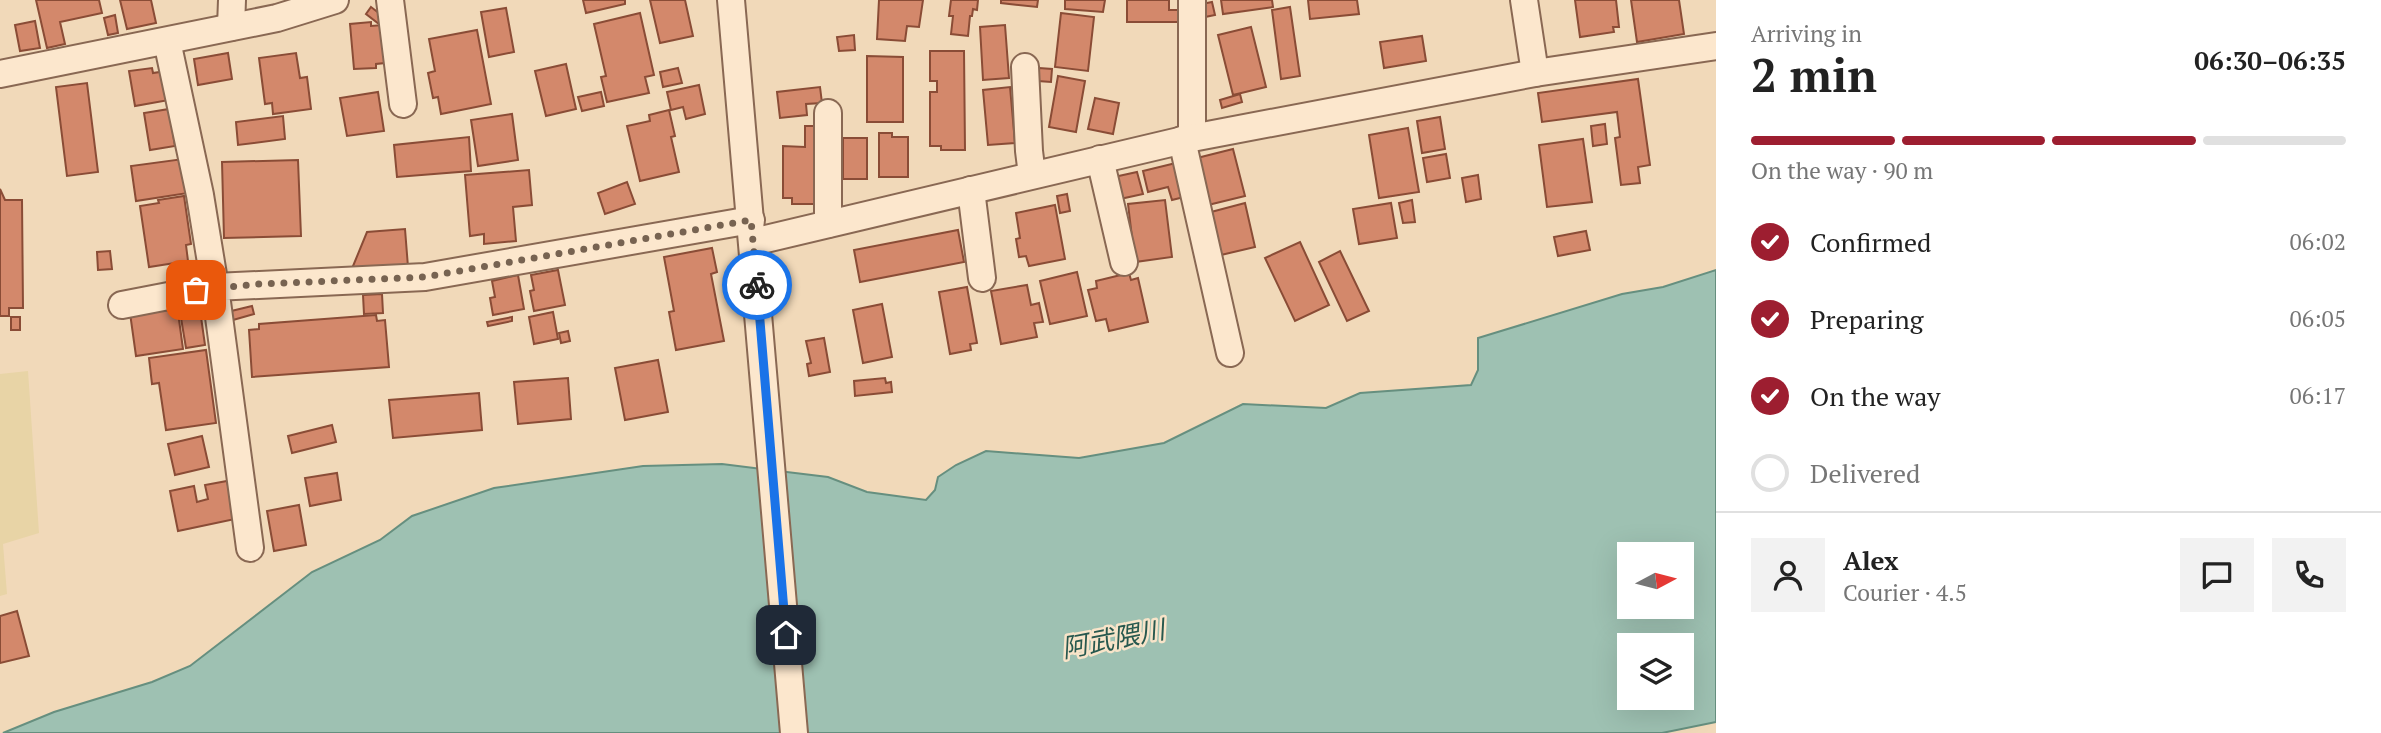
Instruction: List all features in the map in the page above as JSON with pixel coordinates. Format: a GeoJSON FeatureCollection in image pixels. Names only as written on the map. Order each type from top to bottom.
{"type":"FeatureCollection","features":[{"type":"Feature","properties":{"kind":"street"},"geometry":{"type":"LineString","coordinates":[[230,27],[232,0]]}},
{"type":"Feature","properties":{"kind":"street"},"geometry":{"type":"LineString","coordinates":[[0,75],[277,18],[335,0]]}},
{"type":"Feature","properties":{"kind":"street"},"geometry":{"type":"LineString","coordinates":[[390,0],[403,104]]}},
{"type":"Feature","properties":{"kind":"street"},"geometry":{"type":"LineString","coordinates":[[731,0],[794,733]]}},
{"type":"Feature","properties":{"kind":"street"},"geometry":{"type":"LineString","coordinates":[[1192,0],[1187,139],[1230,353]]}},
{"type":"Feature","properties":{"kind":"street"},"geometry":{"type":"LineString","coordinates":[[1524,0],[1535,73]]}},
{"type":"Feature","properties":{"kind":"street"},"geometry":{"type":"LineString","coordinates":[[167,41],[200,195],[250,548]]}},
{"type":"Feature","properties":{"kind":"street"},"geometry":{"type":"LineString","coordinates":[[122,305],[215,287],[425,277],[752,231],[828,224],[1187,139],[1535,73],[1716,46]]}},
{"type":"Feature","properties":{"kind":"street"},"geometry":{"type":"LineString","coordinates":[[1025,67],[1032,175]]}},
{"type":"Feature","properties":{"kind":"street"},"geometry":{"type":"LineString","coordinates":[[828,113],[828,224]]}},
{"type":"Feature","properties":{"kind":"street"},"geometry":{"type":"LineString","coordinates":[[1100,159],[1124,262]]}},
{"type":"Feature","properties":{"kind":"street"},"geometry":{"type":"LineString","coordinates":[[971,190],[982,278]]}},
{"type":"Feature","properties":{"kind":"shaded area"},"geometry":{"type":"Polygon","coordinates":[[[28,371],[39,533],[3,544],[7,594],[0,596],[0,374],[28,371]]]}},
{"type":"Feature","properties":{"kind":"water","name":"阿武隈川"},"geometry":{"type":"Polygon","coordinates":[[[1716,270],[1716,722],[1662,733],[3,733],[54,712],[152,682],[190,666],[312,572],[380,540],[412,516],[494,488],[643,466],[722,464],[828,477],[867,492],[926,500],[935,490],[938,477],[986,451],[1079,458],[1164,443],[1243,404],[1326,408],[1360,393],[1471,385],[1478,370],[1478,338],[1622,294],[1663,287],[1716,270]]]}},
{"type":"Feature","properties":{"kind":"building"},"geometry":{"type":"Polygon","coordinates":[[[36,0],[99,0],[102,13],[60,22],[65,44],[47,48],[36,0]]]}},
{"type":"Feature","properties":{"kind":"building"},"geometry":{"type":"Polygon","coordinates":[[[120,0],[151,0],[156,23],[127,29],[120,0]]]}},
{"type":"Feature","properties":{"kind":"building"},"geometry":{"type":"Polygon","coordinates":[[[583,0],[625,0],[625,4],[586,13],[583,0]]]}},
{"type":"Feature","properties":{"kind":"building"},"geometry":{"type":"Polygon","coordinates":[[[650,0],[685,0],[693,36],[660,43],[650,0]]]}},
{"type":"Feature","properties":{"kind":"building"},"geometry":{"type":"Polygon","coordinates":[[[879,0],[923,0],[919,27],[907,26],[905,41],[877,39],[879,0]]]}},
{"type":"Feature","properties":{"kind":"building"},"geometry":{"type":"Polygon","coordinates":[[[951,0],[978,0],[977,10],[973,9],[970,16],[968,36],[951,34],[951,0]]]}},
{"type":"Feature","properties":{"kind":"building"},"geometry":{"type":"Polygon","coordinates":[[[1001,0],[1038,0],[1037,7],[1001,3],[1001,0]]]}},
{"type":"Feature","properties":{"kind":"building"},"geometry":{"type":"Polygon","coordinates":[[[1065,0],[1105,0],[1103,12],[1065,9],[1065,0]]]}},
{"type":"Feature","properties":{"kind":"building"},"geometry":{"type":"Polygon","coordinates":[[[1127,0],[1169,0],[1169,10],[1179,10],[1179,22],[1127,22],[1127,0]]]}},
{"type":"Feature","properties":{"kind":"building"},"geometry":{"type":"Polygon","coordinates":[[[1221,0],[1272,0],[1273,7],[1223,14],[1221,0]]]}},
{"type":"Feature","properties":{"kind":"building"},"geometry":{"type":"Polygon","coordinates":[[[1308,0],[1357,0],[1359,14],[1310,19],[1308,0]]]}},
{"type":"Feature","properties":{"kind":"building"},"geometry":{"type":"Polygon","coordinates":[[[1575,0],[1616,0],[1619,27],[1613,27],[1614,32],[1580,37],[1575,0]]]}},
{"type":"Feature","properties":{"kind":"building"},"geometry":{"type":"Polygon","coordinates":[[[1631,0],[1679,0],[1684,34],[1637,42],[1631,0]]]}},
{"type":"Feature","properties":{"kind":"building"},"geometry":{"type":"Polygon","coordinates":[[[1212,2],[1215,15],[1205,17],[1202,4],[1212,2]]]}},
{"type":"Feature","properties":{"kind":"building"},"geometry":{"type":"Polygon","coordinates":[[[371,7],[384,17],[379,24],[366,14],[371,7]]]}},
{"type":"Feature","properties":{"kind":"building"},"geometry":{"type":"Polygon","coordinates":[[[1290,7],[1300,76],[1281,79],[1272,10],[1290,7]]]}},
{"type":"Feature","properties":{"kind":"building"},"geometry":{"type":"Polygon","coordinates":[[[506,8],[514,52],[489,57],[481,12],[506,8]]]}},
{"type":"Feature","properties":{"kind":"building"},"geometry":{"type":"Polygon","coordinates":[[[640,13],[654,75],[645,77],[649,93],[607,102],[601,77],[606,76],[594,24],[640,13]]]}},
{"type":"Feature","properties":{"kind":"building"},"geometry":{"type":"Polygon","coordinates":[[[1061,13],[1094,17],[1088,71],[1055,67],[1061,13]]]}},
{"type":"Feature","properties":{"kind":"building"},"geometry":{"type":"Polygon","coordinates":[[[115,15],[118,33],[108,35],[104,18],[115,15]]]}},
{"type":"Feature","properties":{"kind":"building"},"geometry":{"type":"Polygon","coordinates":[[[35,21],[40,48],[20,51],[15,25],[35,21]]]}},
{"type":"Feature","properties":{"kind":"building"},"geometry":{"type":"Polygon","coordinates":[[[371,22],[371,26],[383,25],[385,63],[376,64],[376,68],[354,69],[350,24],[371,22]]]}},
{"type":"Feature","properties":{"kind":"building"},"geometry":{"type":"Polygon","coordinates":[[[1005,25],[1009,78],[983,80],[980,27],[1005,25]]]}},
{"type":"Feature","properties":{"kind":"building"},"geometry":{"type":"Polygon","coordinates":[[[1251,27],[1266,87],[1233,95],[1218,35],[1251,27]]]}},
{"type":"Feature","properties":{"kind":"building"},"geometry":{"type":"Polygon","coordinates":[[[477,30],[491,104],[441,114],[438,97],[433,98],[428,73],[435,71],[429,39],[477,30]]]}},
{"type":"Feature","properties":{"kind":"building"},"geometry":{"type":"Polygon","coordinates":[[[854,35],[855,50],[839,51],[837,37],[854,35]]]}},
{"type":"Feature","properties":{"kind":"building"},"geometry":{"type":"Polygon","coordinates":[[[1422,36],[1426,61],[1384,68],[1380,42],[1422,36]]]}},
{"type":"Feature","properties":{"kind":"building"},"geometry":{"type":"Polygon","coordinates":[[[930,51],[964,51],[965,150],[941,150],[941,146],[930,146],[930,92],[937,92],[937,81],[930,81],[930,51]]]}},
{"type":"Feature","properties":{"kind":"building"},"geometry":{"type":"Polygon","coordinates":[[[228,53],[232,79],[198,85],[194,59],[228,53]]]}},
{"type":"Feature","properties":{"kind":"building"},"geometry":{"type":"Polygon","coordinates":[[[296,53],[300,78],[307,77],[311,109],[273,114],[272,103],[265,104],[259,58],[296,53]]]}},
{"type":"Feature","properties":{"kind":"building"},"geometry":{"type":"Polygon","coordinates":[[[867,56],[903,57],[903,122],[867,122],[867,56]]]}},
{"type":"Feature","properties":{"kind":"building"},"geometry":{"type":"Polygon","coordinates":[[[566,64],[576,109],[546,116],[535,71],[566,64]]]}},
{"type":"Feature","properties":{"kind":"building"},"geometry":{"type":"Polygon","coordinates":[[[152,68],[153,73],[166,71],[169,100],[135,106],[129,71],[152,68]]]}},
{"type":"Feature","properties":{"kind":"building"},"geometry":{"type":"Polygon","coordinates":[[[678,68],[682,83],[663,87],[660,72],[678,68]]]}},
{"type":"Feature","properties":{"kind":"building"},"geometry":{"type":"Polygon","coordinates":[[[1039,68],[1052,69],[1051,82],[1038,81],[1039,68]]]}},
{"type":"Feature","properties":{"kind":"building"},"geometry":{"type":"Polygon","coordinates":[[[1058,76],[1085,81],[1076,132],[1049,127],[1058,76]]]}},
{"type":"Feature","properties":{"kind":"building"},"geometry":{"type":"Polygon","coordinates":[[[1638,79],[1650,165],[1638,167],[1640,183],[1621,185],[1615,138],[1620,137],[1617,112],[1542,122],[1538,93],[1638,79]]]}},
{"type":"Feature","properties":{"kind":"building"},"geometry":{"type":"Polygon","coordinates":[[[87,83],[98,172],[67,176],[56,87],[87,83]]]}},
{"type":"Feature","properties":{"kind":"building"},"geometry":{"type":"Polygon","coordinates":[[[699,85],[705,114],[686,119],[683,107],[671,110],[667,92],[699,85]]]}},
{"type":"Feature","properties":{"kind":"building"},"geometry":{"type":"Polygon","coordinates":[[[820,87],[822,103],[806,104],[807,115],[780,118],[777,92],[820,87]]]}},
{"type":"Feature","properties":{"kind":"building"},"geometry":{"type":"Polygon","coordinates":[[[1010,87],[1015,143],[988,145],[983,90],[1010,87]]]}},
{"type":"Feature","properties":{"kind":"building"},"geometry":{"type":"Polygon","coordinates":[[[378,92],[384,131],[347,136],[340,98],[378,92]]]}},
{"type":"Feature","properties":{"kind":"building"},"geometry":{"type":"Polygon","coordinates":[[[601,92],[604,106],[582,111],[578,97],[601,92]]]}},
{"type":"Feature","properties":{"kind":"building"},"geometry":{"type":"Polygon","coordinates":[[[1240,94],[1242,102],[1222,108],[1220,100],[1240,94]]]}},
{"type":"Feature","properties":{"kind":"building"},"geometry":{"type":"Polygon","coordinates":[[[1095,98],[1119,103],[1113,134],[1088,129],[1095,98]]]}},
{"type":"Feature","properties":{"kind":"building"},"geometry":{"type":"Polygon","coordinates":[[[169,109],[175,146],[150,150],[144,113],[169,109]]]}},
{"type":"Feature","properties":{"kind":"building"},"geometry":{"type":"Polygon","coordinates":[[[669,110],[675,136],[671,137],[679,172],[640,181],[627,126],[650,121],[649,115],[669,110]]]}},
{"type":"Feature","properties":{"kind":"building"},"geometry":{"type":"Polygon","coordinates":[[[512,114],[518,160],[478,166],[471,120],[512,114]]]}},
{"type":"Feature","properties":{"kind":"building"},"geometry":{"type":"Polygon","coordinates":[[[283,116],[285,139],[238,145],[236,122],[283,116]]]}},
{"type":"Feature","properties":{"kind":"building"},"geometry":{"type":"Polygon","coordinates":[[[1440,117],[1445,149],[1422,153],[1417,121],[1440,117]]]}},
{"type":"Feature","properties":{"kind":"building"},"geometry":{"type":"Polygon","coordinates":[[[1605,124],[1607,144],[1593,146],[1591,126],[1605,124]]]}},
{"type":"Feature","properties":{"kind":"building"},"geometry":{"type":"Polygon","coordinates":[[[805,126],[818,126],[818,204],[792,204],[792,198],[783,198],[783,146],[805,147],[805,126]]]}},
{"type":"Feature","properties":{"kind":"building"},"geometry":{"type":"Polygon","coordinates":[[[1408,128],[1419,192],[1379,198],[1369,135],[1408,128]]]}},
{"type":"Feature","properties":{"kind":"building"},"geometry":{"type":"Polygon","coordinates":[[[879,133],[892,133],[892,137],[908,137],[908,177],[879,177],[879,133]]]}},
{"type":"Feature","properties":{"kind":"building"},"geometry":{"type":"Polygon","coordinates":[[[469,137],[471,171],[397,177],[394,145],[469,137]]]}},
{"type":"Feature","properties":{"kind":"building"},"geometry":{"type":"Polygon","coordinates":[[[843,138],[867,138],[867,179],[843,179],[843,138]]]}},
{"type":"Feature","properties":{"kind":"building"},"geometry":{"type":"Polygon","coordinates":[[[1583,139],[1592,202],[1547,207],[1539,145],[1583,139]]]}},
{"type":"Feature","properties":{"kind":"building"},"geometry":{"type":"Polygon","coordinates":[[[1233,149],[1245,196],[1208,205],[1197,158],[1233,149]]]}},
{"type":"Feature","properties":{"kind":"building"},"geometry":{"type":"Polygon","coordinates":[[[1446,154],[1450,178],[1427,182],[1423,158],[1446,154]]]}},
{"type":"Feature","properties":{"kind":"building"},"geometry":{"type":"Polygon","coordinates":[[[183,159],[188,193],[136,201],[131,166],[183,159]]]}},
{"type":"Feature","properties":{"kind":"building"},"geometry":{"type":"Polygon","coordinates":[[[298,160],[301,236],[224,238],[222,162],[298,160]]]}},
{"type":"Feature","properties":{"kind":"building"},"geometry":{"type":"Polygon","coordinates":[[[1180,162],[1188,196],[1172,200],[1168,187],[1148,192],[1143,171],[1180,162]]]}},
{"type":"Feature","properties":{"kind":"building"},"geometry":{"type":"Polygon","coordinates":[[[529,170],[532,205],[513,207],[516,241],[484,244],[484,234],[470,236],[465,175],[529,170]]]}},
{"type":"Feature","properties":{"kind":"building"},"geometry":{"type":"Polygon","coordinates":[[[1137,172],[1143,194],[1120,199],[1114,177],[1137,172]]]}},
{"type":"Feature","properties":{"kind":"building"},"geometry":{"type":"Polygon","coordinates":[[[1478,175],[1481,199],[1466,202],[1462,178],[1478,175]]]}},
{"type":"Feature","properties":{"kind":"building"},"geometry":{"type":"Polygon","coordinates":[[[627,182],[635,204],[605,214],[598,193],[627,182]]]}},
{"type":"Feature","properties":{"kind":"building"},"geometry":{"type":"Polygon","coordinates":[[[0,189],[5,200],[22,200],[23,308],[9,308],[9,316],[0,316],[0,189]]]}},
{"type":"Feature","properties":{"kind":"building"},"geometry":{"type":"Polygon","coordinates":[[[1067,194],[1070,211],[1060,213],[1057,196],[1067,194]]]}},
{"type":"Feature","properties":{"kind":"building"},"geometry":{"type":"Polygon","coordinates":[[[184,196],[191,244],[186,245],[188,261],[149,267],[140,206],[184,196]]]}},
{"type":"Feature","properties":{"kind":"building"},"geometry":{"type":"Polygon","coordinates":[[[1165,200],[1172,257],[1135,262],[1128,204],[1165,200]]]}},
{"type":"Feature","properties":{"kind":"building"},"geometry":{"type":"Polygon","coordinates":[[[1412,200],[1415,222],[1403,223],[1399,203],[1412,200]]]}},
{"type":"Feature","properties":{"kind":"building"},"geometry":{"type":"Polygon","coordinates":[[[1245,203],[1255,247],[1221,255],[1211,212],[1245,203]]]}},
{"type":"Feature","properties":{"kind":"building"},"geometry":{"type":"Polygon","coordinates":[[[1391,203],[1397,238],[1359,244],[1353,209],[1391,203]]]}},
{"type":"Feature","properties":{"kind":"building"},"geometry":{"type":"Polygon","coordinates":[[[1055,205],[1065,259],[1029,266],[1026,256],[1019,257],[1016,239],[1020,238],[1016,213],[1055,205]]]}},
{"type":"Feature","properties":{"kind":"building"},"geometry":{"type":"Polygon","coordinates":[[[405,229],[408,267],[351,271],[367,232],[405,229]]]}},
{"type":"Feature","properties":{"kind":"building"},"geometry":{"type":"Polygon","coordinates":[[[958,230],[964,262],[860,282],[854,250],[958,230]]]}},
{"type":"Feature","properties":{"kind":"building"},"geometry":{"type":"Polygon","coordinates":[[[1586,231],[1590,250],[1558,256],[1554,237],[1586,231]]]}},
{"type":"Feature","properties":{"kind":"building"},"geometry":{"type":"Polygon","coordinates":[[[1300,242],[1329,305],[1295,321],[1265,258],[1300,242]]]}},
{"type":"Feature","properties":{"kind":"building"},"geometry":{"type":"Polygon","coordinates":[[[712,248],[717,272],[711,274],[724,341],[676,350],[669,312],[674,311],[664,257],[712,248]]]}},
{"type":"Feature","properties":{"kind":"building"},"geometry":{"type":"Polygon","coordinates":[[[110,251],[112,269],[98,270],[97,252],[110,251]]]}},
{"type":"Feature","properties":{"kind":"building"},"geometry":{"type":"Polygon","coordinates":[[[1340,251],[1369,311],[1347,321],[1319,262],[1340,251]]]}},
{"type":"Feature","properties":{"kind":"building"},"geometry":{"type":"Polygon","coordinates":[[[558,270],[565,305],[534,311],[530,291],[534,290],[531,275],[558,270]]]}},
{"type":"Feature","properties":{"kind":"building"},"geometry":{"type":"Polygon","coordinates":[[[1077,272],[1087,316],[1050,324],[1040,281],[1077,272]]]}},
{"type":"Feature","properties":{"kind":"building"},"geometry":{"type":"Polygon","coordinates":[[[1129,273],[1131,280],[1138,278],[1148,322],[1109,331],[1106,319],[1096,321],[1088,290],[1097,288],[1096,281],[1129,273]]]}},
{"type":"Feature","properties":{"kind":"building"},"geometry":{"type":"Polygon","coordinates":[[[518,275],[524,309],[493,315],[490,298],[495,297],[492,281],[518,275]]]}},
{"type":"Feature","properties":{"kind":"building"},"geometry":{"type":"Polygon","coordinates":[[[1027,285],[1031,305],[1039,303],[1043,322],[1034,323],[1037,337],[1001,344],[991,291],[1027,285]]]}},
{"type":"Feature","properties":{"kind":"building"},"geometry":{"type":"Polygon","coordinates":[[[967,287],[977,343],[970,344],[971,350],[950,354],[939,292],[967,287]]]}},
{"type":"Feature","properties":{"kind":"building"},"geometry":{"type":"Polygon","coordinates":[[[382,294],[383,313],[364,314],[363,295],[382,294]]]}},
{"type":"Feature","properties":{"kind":"building"},"geometry":{"type":"Polygon","coordinates":[[[199,303],[205,345],[186,348],[179,306],[199,303]]]}},
{"type":"Feature","properties":{"kind":"building"},"geometry":{"type":"Polygon","coordinates":[[[882,304],[892,357],[863,363],[853,310],[882,304]]]}},
{"type":"Feature","properties":{"kind":"building"},"geometry":{"type":"Polygon","coordinates":[[[177,305],[183,349],[136,356],[130,313],[177,305]]]}},
{"type":"Feature","properties":{"kind":"building"},"geometry":{"type":"Polygon","coordinates":[[[252,306],[254,314],[226,322],[223,313],[252,306]]]}},
{"type":"Feature","properties":{"kind":"building"},"geometry":{"type":"Polygon","coordinates":[[[553,312],[558,339],[534,344],[529,317],[553,312]]]}},
{"type":"Feature","properties":{"kind":"building"},"geometry":{"type":"Polygon","coordinates":[[[376,315],[377,321],[385,320],[389,367],[252,377],[249,330],[259,329],[259,324],[376,315]]]}},
{"type":"Feature","properties":{"kind":"building"},"geometry":{"type":"Polygon","coordinates":[[[11,317],[20,317],[20,330],[11,330],[11,317]]]}},
{"type":"Feature","properties":{"kind":"building"},"geometry":{"type":"Polygon","coordinates":[[[512,317],[512,321],[488,326],[487,322],[512,317]]]}},
{"type":"Feature","properties":{"kind":"building"},"geometry":{"type":"Polygon","coordinates":[[[568,331],[570,341],[561,343],[559,333],[568,331]]]}},
{"type":"Feature","properties":{"kind":"building"},"geometry":{"type":"Polygon","coordinates":[[[824,338],[830,372],[809,376],[807,364],[811,363],[806,341],[824,338]]]}},
{"type":"Feature","properties":{"kind":"building"},"geometry":{"type":"Polygon","coordinates":[[[206,350],[216,423],[166,430],[159,383],[152,384],[149,358],[206,350]]]}},
{"type":"Feature","properties":{"kind":"building"},"geometry":{"type":"Polygon","coordinates":[[[658,360],[668,412],[625,420],[615,368],[658,360]]]}},
{"type":"Feature","properties":{"kind":"building"},"geometry":{"type":"Polygon","coordinates":[[[568,378],[571,419],[518,424],[514,382],[568,378]]]}},
{"type":"Feature","properties":{"kind":"building"},"geometry":{"type":"Polygon","coordinates":[[[885,378],[886,383],[891,382],[892,392],[855,396],[854,381],[885,378]]]}},
{"type":"Feature","properties":{"kind":"building"},"geometry":{"type":"Polygon","coordinates":[[[479,393],[482,430],[393,438],[389,400],[479,393]]]}},
{"type":"Feature","properties":{"kind":"building"},"geometry":{"type":"Polygon","coordinates":[[[332,425],[336,442],[292,453],[288,436],[332,425]]]}},
{"type":"Feature","properties":{"kind":"building"},"geometry":{"type":"Polygon","coordinates":[[[202,436],[209,467],[175,475],[168,444],[202,436]]]}},
{"type":"Feature","properties":{"kind":"building"},"geometry":{"type":"Polygon","coordinates":[[[337,473],[341,500],[310,506],[305,478],[337,473]]]}},
{"type":"Feature","properties":{"kind":"building"},"geometry":{"type":"Polygon","coordinates":[[[227,481],[235,519],[178,531],[170,491],[194,486],[197,502],[208,499],[205,485],[227,481]]]}},
{"type":"Feature","properties":{"kind":"building"},"geometry":{"type":"Polygon","coordinates":[[[299,505],[306,545],[274,551],[267,511],[299,505]]]}},
{"type":"Feature","properties":{"kind":"building"},"geometry":{"type":"Polygon","coordinates":[[[17,611],[29,656],[0,663],[0,616],[17,611]]]}},
{"type":"Feature","properties":{"kind":"way so far"},"geometry":{"type":"LineString","coordinates":[[196,290],[260,284],[425,277],[751,220],[757,285]]}},
{"type":"Feature","properties":{"kind":"route"},"geometry":{"type":"LineString","coordinates":[[757,285],[786,635]]}}]}
